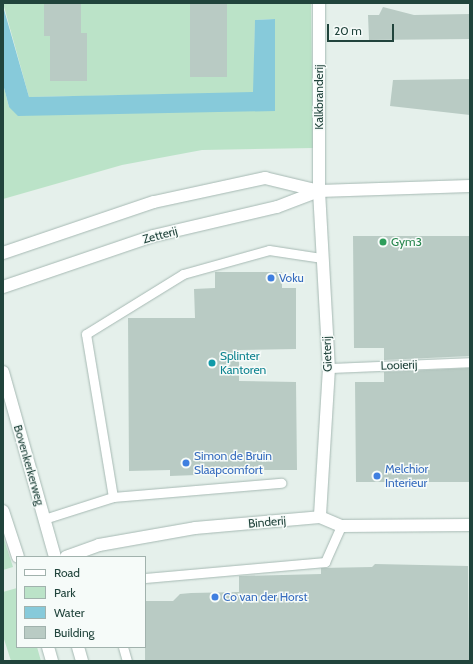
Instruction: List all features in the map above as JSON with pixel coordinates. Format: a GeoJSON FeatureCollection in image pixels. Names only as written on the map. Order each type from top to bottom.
{"type":"FeatureCollection","features":[{"type":"Feature","properties":{"kind":"street","name":"Kalkbranderij"},"geometry":{"type":"LineString","coordinates":[[319,3],[319,191]]}},
{"type":"Feature","properties":{"kind":"street","name":"Zetterij"},"geometry":{"type":"LineString","coordinates":[[3,253],[154,202],[265,178],[319,191],[470,187]]}},
{"type":"Feature","properties":{"kind":"street","name":"Zetterij"},"geometry":{"type":"LineString","coordinates":[[3,287],[152,236],[277,207],[319,191]]}},
{"type":"Feature","properties":{"kind":"street","name":"Gieterij"},"geometry":{"type":"LineString","coordinates":[[319,191],[329,368],[320,517]]}},
{"type":"Feature","properties":{"kind":"street","name":"Bovenkerkerweg"},"geometry":{"type":"LineString","coordinates":[[3,372],[55,556]]}},
{"type":"Feature","properties":{"kind":"street"},"geometry":{"type":"LineString","coordinates":[[3,511],[18,556]]}},
{"type":"Feature","properties":{"kind":"street","name":"Binderij"},"geometry":{"type":"LineString","coordinates":[[69,556],[99,545],[195,528],[320,517],[341,526],[470,525]]}},
{"type":"Feature","properties":{"kind":"street"},"geometry":{"type":"LineString","coordinates":[[48,648],[52,661]]}},
{"type":"Feature","properties":{"kind":"street"},"geometry":{"type":"LineString","coordinates":[[78,648],[82,661]]}},
{"type":"Feature","properties":{"kind":"lane"},"geometry":{"type":"LineString","coordinates":[[113,497],[86,334],[184,274],[269,250],[322,258]]}},
{"type":"Feature","properties":{"kind":"lane","name":"Looierij"},"geometry":{"type":"LineString","coordinates":[[329,368],[470,362]]}},
{"type":"Feature","properties":{"kind":"lane"},"geometry":{"type":"LineString","coordinates":[[44,519],[113,497],[281,483]]}},
{"type":"Feature","properties":{"kind":"lane"},"geometry":{"type":"LineString","coordinates":[[146,578],[325,562],[341,526]]}},
{"type":"Feature","properties":{"kind":"lane"},"geometry":{"type":"LineString","coordinates":[[123,648],[127,661]]}},
{"type":"Feature","properties":{"kind":"green space"},"geometry":{"type":"Polygon","coordinates":[[[3,3],[311,3],[313,148],[202,150],[122,165],[3,199],[3,84],[9,107],[275,111],[275,19],[255,20],[254,93],[29,97],[3,3]]]}},
{"type":"Feature","properties":{"kind":"green space"},"geometry":{"type":"Polygon","coordinates":[[[3,536],[13,567],[3,570],[3,536]]]}},
{"type":"Feature","properties":{"kind":"green space"},"geometry":{"type":"Polygon","coordinates":[[[16,588],[16,648],[37,648],[41,661],[11,661],[3,636],[3,592],[16,588]]]}},
{"type":"Feature","properties":{"kind":"water"},"geometry":{"type":"Polygon","coordinates":[[[3,6],[29,97],[253,92],[255,20],[275,19],[275,111],[18,116],[9,107],[3,84],[3,6]]]}},
{"type":"Feature","properties":{"kind":"building"},"geometry":{"type":"Polygon","coordinates":[[[44,3],[81,3],[81,33],[87,33],[87,81],[50,81],[50,36],[44,36],[44,3]]]}},
{"type":"Feature","properties":{"kind":"building"},"geometry":{"type":"Polygon","coordinates":[[[190,3],[227,3],[227,77],[190,77],[190,3]]]}},
{"type":"Feature","properties":{"kind":"building"},"geometry":{"type":"Polygon","coordinates":[[[383,7],[414,15],[470,14],[470,39],[369,40],[368,15],[379,15],[383,7]]]}},
{"type":"Feature","properties":{"kind":"building"},"geometry":{"type":"Polygon","coordinates":[[[470,79],[470,115],[390,106],[393,80],[470,79]]]}},
{"type":"Feature","properties":{"kind":"building"},"geometry":{"type":"Polygon","coordinates":[[[353,236],[470,236],[470,356],[384,360],[384,348],[354,348],[353,236]]]}},
{"type":"Feature","properties":{"kind":"building","name":"Splinter Kantoren"},"geometry":{"type":"Polygon","coordinates":[[[215,272],[282,272],[282,288],[296,288],[296,349],[239,350],[239,381],[296,382],[297,470],[196,470],[196,475],[170,476],[170,470],[129,471],[128,318],[195,318],[194,289],[215,288],[215,272]]]}},
{"type":"Feature","properties":{"kind":"building"},"geometry":{"type":"Polygon","coordinates":[[[470,368],[470,482],[356,482],[355,382],[384,382],[384,372],[470,368]]]}},
{"type":"Feature","properties":{"kind":"building"},"geometry":{"type":"Polygon","coordinates":[[[375,564],[468,566],[469,661],[145,661],[146,601],[173,601],[180,594],[239,592],[239,576],[321,574],[321,568],[372,567],[375,564]]]}},
{"type":"Feature","properties":{"kind":"place","name":"Gym3"},"geometry":{"type":"Point","coordinates":[383,242]}},
{"type":"Feature","properties":{"kind":"place","name":"Voku"},"geometry":{"type":"Point","coordinates":[271,278]}},
{"type":"Feature","properties":{"kind":"place","name":"Splinter Kantoren"},"geometry":{"type":"Point","coordinates":[212,363]}},
{"type":"Feature","properties":{"kind":"place","name":"Simon de Bruin Slaapcomfort"},"geometry":{"type":"Point","coordinates":[186,463]}},
{"type":"Feature","properties":{"kind":"place","name":"Melchior Interieur"},"geometry":{"type":"Point","coordinates":[377,476]}},
{"type":"Feature","properties":{"kind":"place","name":"Co van der Horst"},"geometry":{"type":"Point","coordinates":[215,597]}}]}
